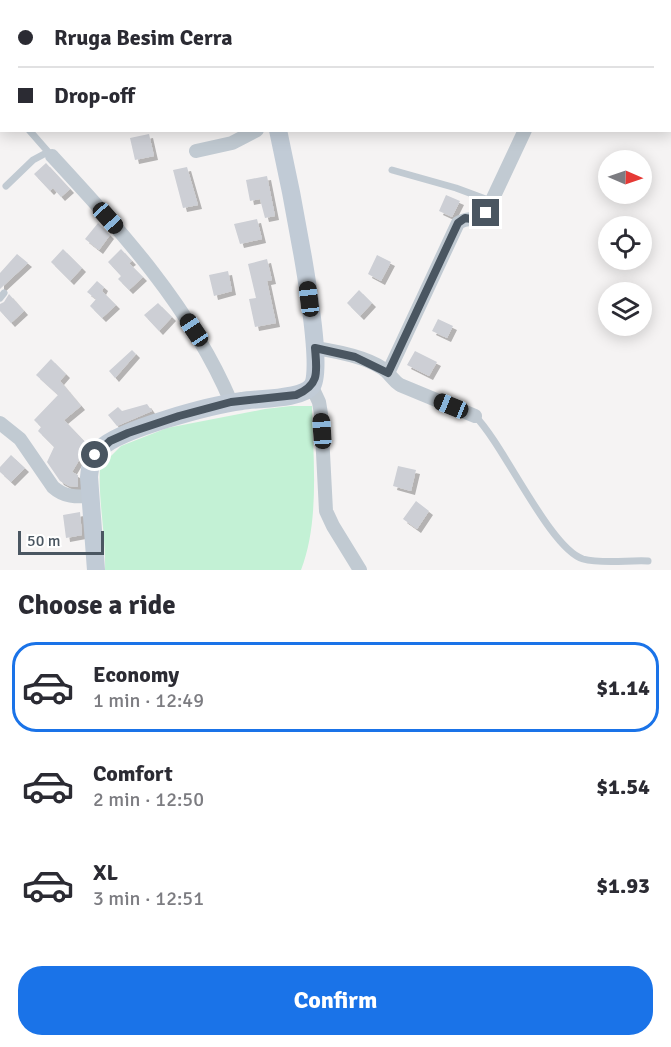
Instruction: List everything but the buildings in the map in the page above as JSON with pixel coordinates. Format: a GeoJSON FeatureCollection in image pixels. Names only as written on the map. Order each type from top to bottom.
{"type":"FeatureCollection","features":[{"type":"Feature","properties":{"kind":"street"},"geometry":{"type":"LineString","coordinates":[[196,151],[232,143],[254,132]]}},
{"type":"Feature","properties":{"kind":"street"},"geometry":{"type":"LineString","coordinates":[[278,132],[292,191],[315,348],[315,377],[312,387],[319,402],[321,414],[326,511],[360,570]]}},
{"type":"Feature","properties":{"kind":"street"},"geometry":{"type":"LineString","coordinates":[[388,373],[458,223],[465,218],[477,220],[482,217],[524,132]]}},
{"type":"Feature","properties":{"kind":"street"},"geometry":{"type":"LineString","coordinates":[[52,156],[135,249],[162,283],[194,330],[221,378],[231,402]]}},
{"type":"Feature","properties":{"kind":"street"},"geometry":{"type":"LineString","coordinates":[[315,348],[355,357],[388,373],[391,379],[400,385],[475,416]]}},
{"type":"Feature","properties":{"kind":"street"},"geometry":{"type":"LineString","coordinates":[[96,570],[90,465],[95,455],[110,441],[154,424],[231,402],[296,395],[312,387]]}},
{"type":"Feature","properties":{"kind":"street"},"geometry":{"type":"LineString","coordinates":[[0,423],[20,439],[53,487],[60,493],[90,496]]}},
{"type":"Feature","properties":{"kind":"lane"},"geometry":{"type":"LineString","coordinates":[[31,132],[52,156]]}},
{"type":"Feature","properties":{"kind":"lane"},"geometry":{"type":"LineString","coordinates":[[6,186],[39,156],[46,153],[52,156]]}},
{"type":"Feature","properties":{"kind":"lane"},"geometry":{"type":"LineString","coordinates":[[392,170],[456,188],[491,201]]}},
{"type":"Feature","properties":{"kind":"lane"},"geometry":{"type":"LineString","coordinates":[[475,416],[504,454],[527,494],[569,551],[582,559],[648,561]]}},
{"type":"Feature","properties":{"kind":"green space"},"geometry":{"type":"Polygon","coordinates":[[[291,406],[312,406],[313,510],[307,551],[301,570],[105,570],[100,467],[121,446],[167,428],[291,406]]]}},
{"type":"Feature","properties":{"kind":"route"},"geometry":{"type":"LineString","coordinates":[[95,455],[110,441],[179,416],[231,402],[296,395],[305,391],[312,387],[315,377],[315,348],[355,357],[388,373],[458,223],[465,218],[477,220],[486,213]]}}]}
